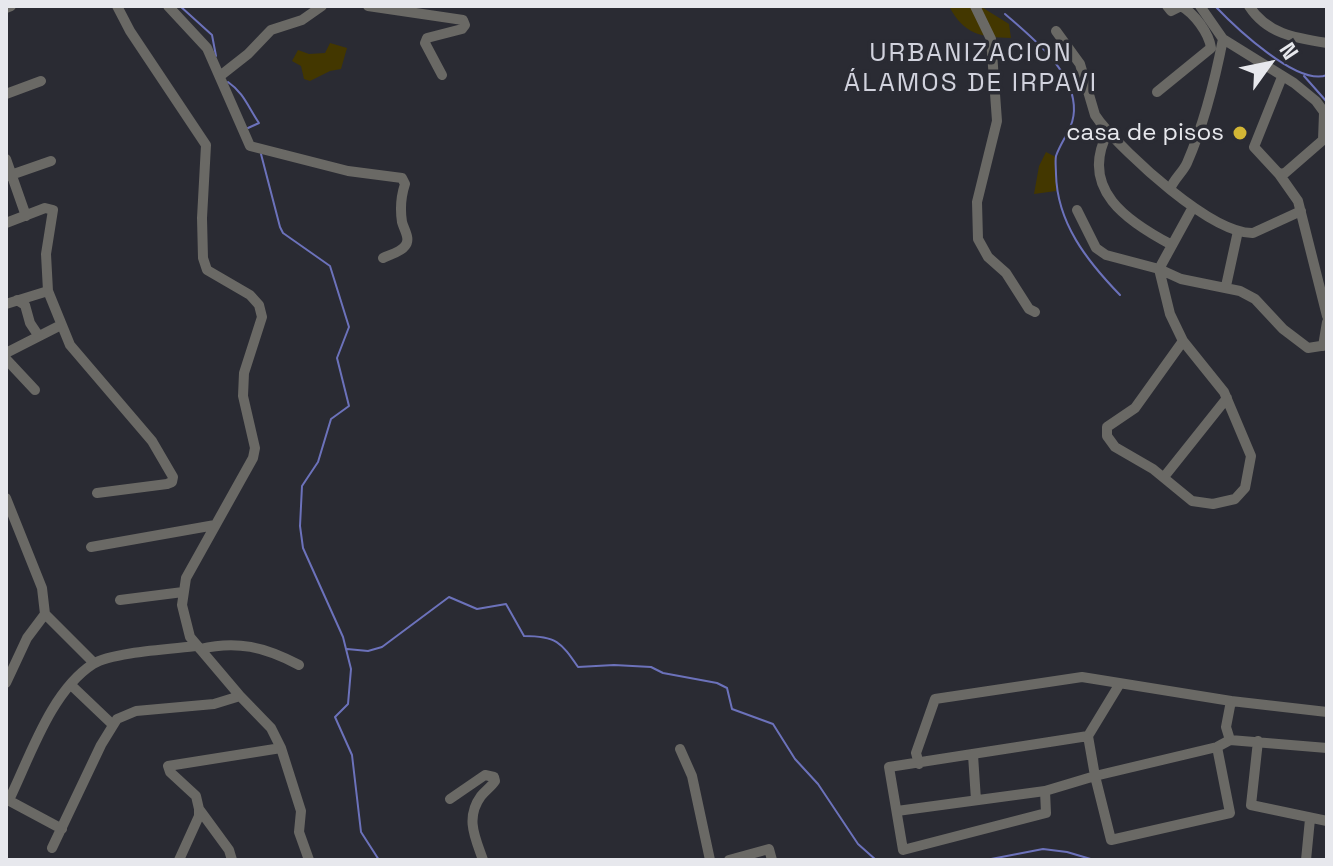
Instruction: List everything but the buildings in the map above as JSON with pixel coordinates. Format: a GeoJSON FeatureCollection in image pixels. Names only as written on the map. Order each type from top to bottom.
{"type":"FeatureCollection","features":[{"type":"Feature","properties":{"kind":"street"},"geometry":{"type":"LineString","coordinates":[[117,6],[130,31],[206,145],[208,161],[202,218],[203,258],[207,270],[250,295],[259,305],[262,317],[244,373],[243,396],[255,448],[253,458],[186,578],[183,592],[185,623],[198,647],[271,728],[281,748],[301,811],[299,832],[309,860]]}},
{"type":"Feature","properties":{"kind":"street"},"geometry":{"type":"LineString","coordinates":[[168,6],[203,41],[250,146],[348,171],[402,178],[405,184],[401,197],[402,222],[407,244],[383,258]]}},
{"type":"Feature","properties":{"kind":"street"},"geometry":{"type":"LineString","coordinates":[[220,76],[248,54],[271,30],[302,20],[322,6]]}},
{"type":"Feature","properties":{"kind":"street"},"geometry":{"type":"LineString","coordinates":[[368,6],[463,20],[465,25],[462,29],[427,38],[425,43],[442,75]]}},
{"type":"Feature","properties":{"kind":"street"},"geometry":{"type":"LineString","coordinates":[[975,6],[991,39],[997,121],[977,202],[978,239],[988,257],[1006,273],[1029,309],[1035,312]]}},
{"type":"Feature","properties":{"kind":"street"},"geometry":{"type":"LineString","coordinates":[[1157,92],[1211,48],[1210,41],[1187,9],[1181,6],[1171,11],[1167,6]]}},
{"type":"Feature","properties":{"kind":"street"},"geometry":{"type":"LineString","coordinates":[[1200,6],[1223,39],[1316,101],[1326,115],[1323,140],[1285,173],[1279,174]]}},
{"type":"Feature","properties":{"kind":"street"},"geometry":{"type":"LineString","coordinates":[[1249,6],[1263,25],[1327,43]]}},
{"type":"Feature","properties":{"kind":"street"},"geometry":{"type":"LineString","coordinates":[[1056,31],[1080,64],[1095,115],[1108,132],[1193,207],[1238,231],[1253,233],[1301,211]]}},
{"type":"Feature","properties":{"kind":"street"},"geometry":{"type":"LineString","coordinates":[[1170,189],[1173,180],[1186,166],[1217,72],[1223,39]]}},
{"type":"Feature","properties":{"kind":"street"},"geometry":{"type":"LineString","coordinates":[[1077,210],[1096,248],[1114,258],[1159,269],[1181,279],[1226,286],[1255,299],[1283,329],[1308,348],[1325,346],[1327,319],[1301,211],[1289,187],[1254,147],[1282,77]]}},
{"type":"Feature","properties":{"kind":"street"},"geometry":{"type":"LineString","coordinates":[[6,94],[41,81]]}},
{"type":"Feature","properties":{"kind":"street"},"geometry":{"type":"LineString","coordinates":[[1108,132],[1099,157],[1109,198],[1134,223],[1172,245]]}},
{"type":"Feature","properties":{"kind":"street"},"geometry":{"type":"LineString","coordinates":[[6,159],[9,176],[26,216]]}},
{"type":"Feature","properties":{"kind":"street"},"geometry":{"type":"LineString","coordinates":[[9,176],[51,161]]}},
{"type":"Feature","properties":{"kind":"street"},"geometry":{"type":"LineString","coordinates":[[1183,341],[1135,408],[1107,427],[1107,436],[1115,447],[1164,477],[1192,501],[1213,504],[1235,499],[1245,488],[1251,456],[1227,398],[1183,341],[1170,314],[1159,269],[1193,207]]}},
{"type":"Feature","properties":{"kind":"street"},"geometry":{"type":"LineString","coordinates":[[6,223],[47,208],[53,212],[46,254],[48,291],[70,345],[152,441],[173,477],[172,482],[167,484],[97,493]]}},
{"type":"Feature","properties":{"kind":"street"},"geometry":{"type":"LineString","coordinates":[[1226,286],[1238,231]]}},
{"type":"Feature","properties":{"kind":"street"},"geometry":{"type":"LineString","coordinates":[[11,302],[48,291]]}},
{"type":"Feature","properties":{"kind":"street"},"geometry":{"type":"LineString","coordinates":[[11,302],[25,305],[30,323],[38,335]]}},
{"type":"Feature","properties":{"kind":"street"},"geometry":{"type":"LineString","coordinates":[[35,390],[6,356],[38,335],[61,325]]}},
{"type":"Feature","properties":{"kind":"street"},"geometry":{"type":"LineString","coordinates":[[1164,477],[1227,398]]}},
{"type":"Feature","properties":{"kind":"street"},"geometry":{"type":"LineString","coordinates":[[6,498],[42,588],[45,614],[94,663]]}},
{"type":"Feature","properties":{"kind":"street"},"geometry":{"type":"LineString","coordinates":[[91,547],[215,525]]}},
{"type":"Feature","properties":{"kind":"street"},"geometry":{"type":"LineString","coordinates":[[120,600],[183,592]]}},
{"type":"Feature","properties":{"kind":"street"},"geometry":{"type":"LineString","coordinates":[[7,676],[27,638],[45,614]]}},
{"type":"Feature","properties":{"kind":"street"},"geometry":{"type":"LineString","coordinates":[[62,829],[8,800],[60,695],[94,663],[219,644],[250,645],[299,665]]}},
{"type":"Feature","properties":{"kind":"street"},"geometry":{"type":"LineString","coordinates":[[919,764],[916,753],[935,699],[1082,677],[1119,685],[1327,712]]}},
{"type":"Feature","properties":{"kind":"street"},"geometry":{"type":"LineString","coordinates":[[71,685],[113,725]]}},
{"type":"Feature","properties":{"kind":"street"},"geometry":{"type":"LineString","coordinates":[[1119,685],[1088,736],[1111,840],[1230,813],[1217,747]]}},
{"type":"Feature","properties":{"kind":"street"},"geometry":{"type":"LineString","coordinates":[[52,848],[117,719],[136,711],[227,702],[240,696]]}},
{"type":"Feature","properties":{"kind":"street"},"geometry":{"type":"LineString","coordinates":[[1230,740],[1226,727],[1231,701]]}},
{"type":"Feature","properties":{"kind":"street"},"geometry":{"type":"LineString","coordinates":[[1045,791],[1046,813],[903,850],[889,767],[1088,736]]}},
{"type":"Feature","properties":{"kind":"street"},"geometry":{"type":"LineString","coordinates":[[897,811],[1045,791],[1217,747],[1230,740],[1327,748]]}},
{"type":"Feature","properties":{"kind":"street"},"geometry":{"type":"LineString","coordinates":[[1258,741],[1251,805],[1327,821]]}},
{"type":"Feature","properties":{"kind":"street"},"geometry":{"type":"LineString","coordinates":[[232,860],[229,850],[199,809],[196,796],[170,772],[168,766],[281,748]]}},
{"type":"Feature","properties":{"kind":"street"},"geometry":{"type":"LineString","coordinates":[[680,749],[692,776],[710,860]]}},
{"type":"Feature","properties":{"kind":"street"},"geometry":{"type":"LineString","coordinates":[[973,755],[976,800]]}},
{"type":"Feature","properties":{"kind":"street"},"geometry":{"type":"LineString","coordinates":[[450,799],[485,775],[494,777],[495,781],[476,804],[472,816],[471,827],[483,860]]}},
{"type":"Feature","properties":{"kind":"street"},"geometry":{"type":"LineString","coordinates":[[179,860],[199,809]]}},
{"type":"Feature","properties":{"kind":"street"},"geometry":{"type":"LineString","coordinates":[[1306,860],[1310,819]]}},
{"type":"Feature","properties":{"kind":"street"},"geometry":{"type":"LineString","coordinates":[[729,860],[769,849],[772,860]]}},
{"type":"Feature","properties":{"kind":"shaded area"},"geometry":{"type":"Polygon","coordinates":[[[949,6],[980,6],[1009,24],[1011,38],[991,37],[967,29],[949,6]]]}},
{"type":"Feature","properties":{"kind":"shaded area"},"geometry":{"type":"Polygon","coordinates":[[[330,43],[347,48],[341,69],[310,81],[304,79],[301,66],[292,61],[298,50],[309,54],[325,53],[330,43]]]}},
{"type":"Feature","properties":{"kind":"shaded area"},"geometry":{"type":"Polygon","coordinates":[[[1046,152],[1056,157],[1056,191],[1034,194],[1039,166],[1046,152]]]}},
{"type":"Feature","properties":{"kind":"waterway"},"geometry":{"type":"LineString","coordinates":[[180,6],[212,35],[216,56]]}},
{"type":"Feature","properties":{"kind":"waterway"},"geometry":{"type":"LineString","coordinates":[[1215,6],[1284,64],[1315,76],[1327,75]]}},
{"type":"Feature","properties":{"kind":"waterway"},"geometry":{"type":"LineString","coordinates":[[1005,14],[1046,52],[1069,86],[1073,116],[1056,158],[1062,209],[1086,255],[1120,295]]}},
{"type":"Feature","properties":{"kind":"waterway"},"geometry":{"type":"LineString","coordinates":[[1304,76],[1327,102]]}},
{"type":"Feature","properties":{"kind":"waterway"},"geometry":{"type":"LineString","coordinates":[[228,82],[242,96],[259,123],[248,128]]}},
{"type":"Feature","properties":{"kind":"waterway"},"geometry":{"type":"LineString","coordinates":[[261,154],[283,233],[330,266],[349,327],[337,358],[349,406],[331,419],[318,462],[302,486],[300,526],[303,548],[343,637],[351,669],[348,704],[335,717],[352,755],[361,832],[379,860]]}},
{"type":"Feature","properties":{"kind":"waterway"},"geometry":{"type":"LineString","coordinates":[[347,649],[368,651],[382,647],[449,597],[477,609],[506,604],[524,636],[544,637],[557,642],[578,667],[651,667],[663,673],[717,683],[727,688],[732,709],[773,724],[858,844],[876,860]]}},
{"type":"Feature","properties":{"kind":"waterway"},"geometry":{"type":"LineString","coordinates":[[986,860],[1043,849],[1094,860]]}},
{"type":"Feature","properties":{"kind":"place","name":"casa de pisos"},"geometry":{"type":"Point","coordinates":[1240,133]}},
{"type":"Feature","properties":{"kind":"district","name":"URBANIZACION ÁLAMOS DE IRPAVI"},"geometry":{"type":"Point","coordinates":[971,69]}}]}
